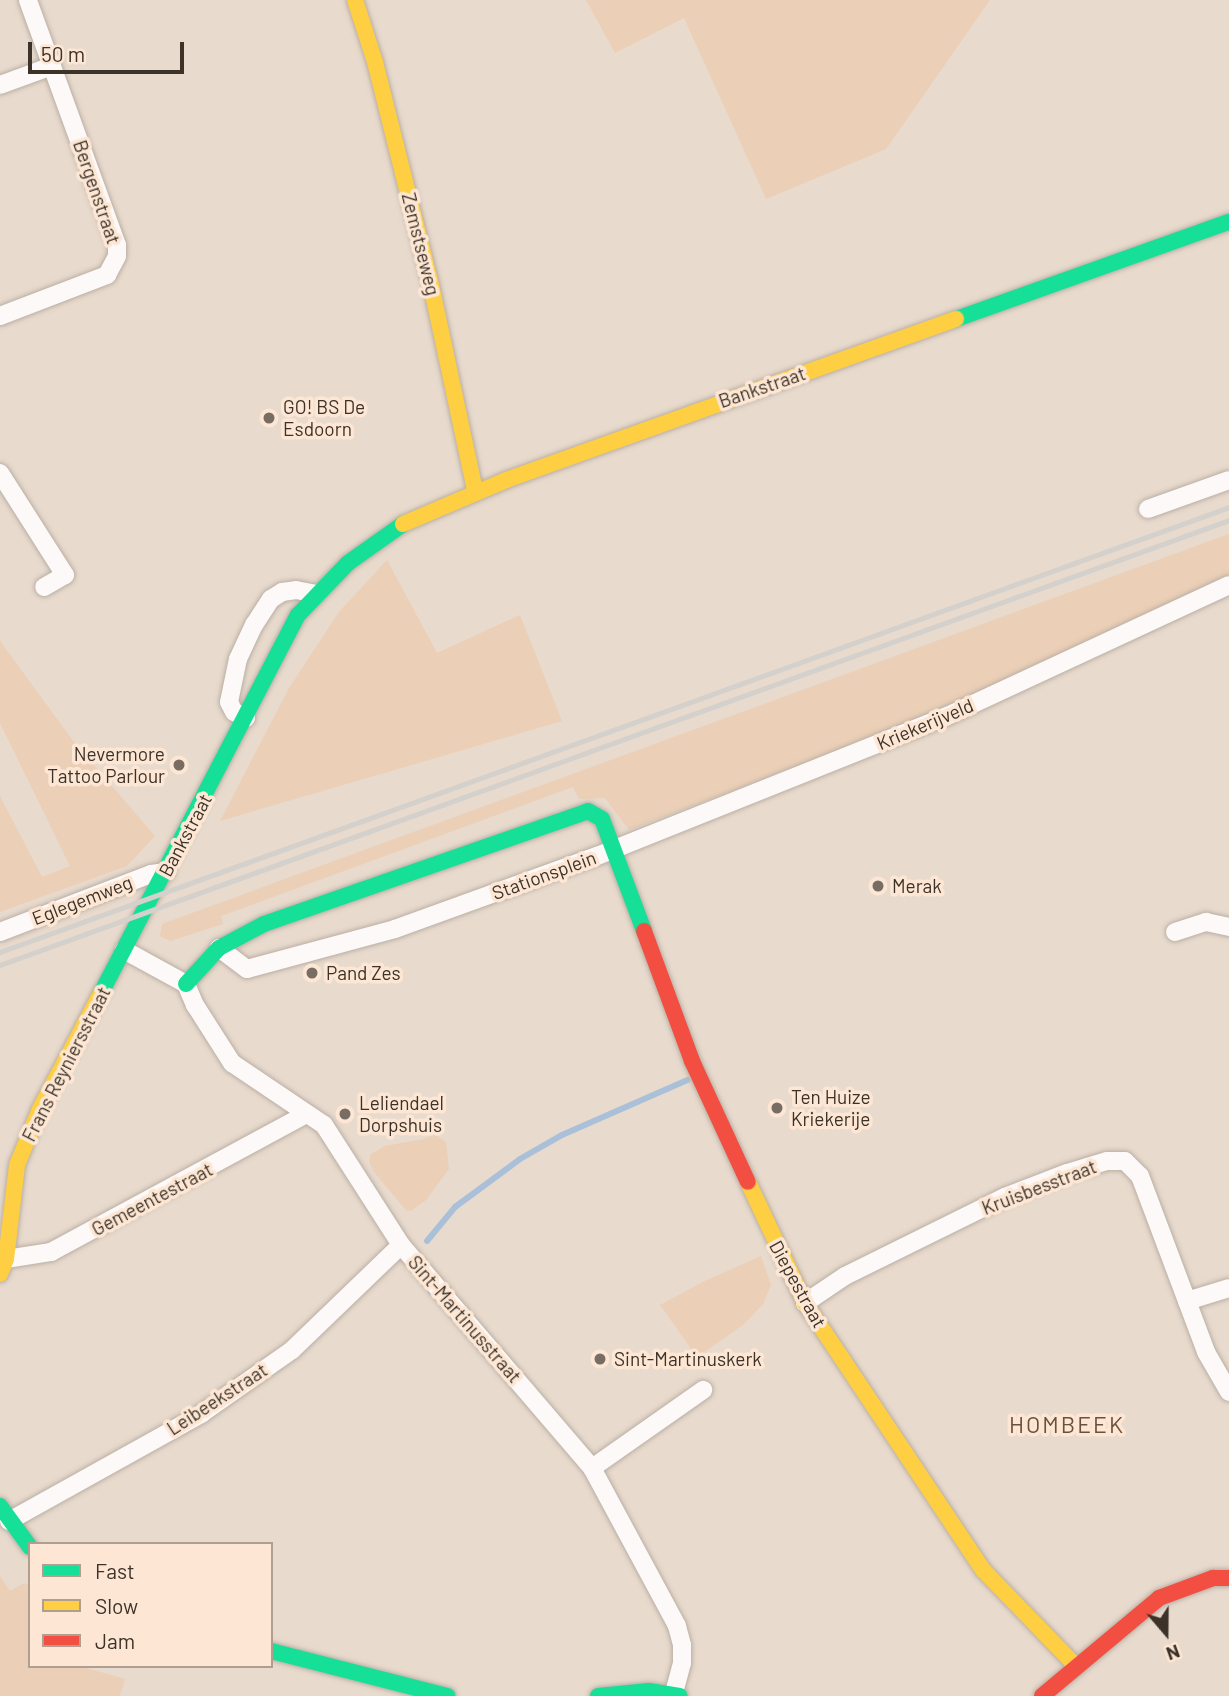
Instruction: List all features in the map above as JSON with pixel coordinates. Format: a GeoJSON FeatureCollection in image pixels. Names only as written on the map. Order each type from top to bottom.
{"type":"FeatureCollection","features":[{"type":"Feature","properties":{"kind":"street","name":"Bergenstraat"},"geometry":{"type":"LineString","coordinates":[[0,316],[107,275],[117,256],[117,245],[28,0]]}},
{"type":"Feature","properties":{"kind":"street","name":"Zemstseweg"},"geometry":{"type":"LineString","coordinates":[[355,0],[375,62],[431,285],[475,491]]}},
{"type":"Feature","properties":{"kind":"street"},"geometry":{"type":"LineString","coordinates":[[0,85],[52,66]]}},
{"type":"Feature","properties":{"kind":"street","name":"Bankstraat"},"geometry":{"type":"LineString","coordinates":[[124,950],[298,615],[348,563],[405,523],[475,491],[1229,222]]}},
{"type":"Feature","properties":{"kind":"street"},"geometry":{"type":"LineString","coordinates":[[0,473],[65,575],[44,587]]}},
{"type":"Feature","properties":{"kind":"street"},"geometry":{"type":"LineString","coordinates":[[1148,509],[1229,480]]}},
{"type":"Feature","properties":{"kind":"street","name":"Kriekerijveld"},"geometry":{"type":"LineString","coordinates":[[614,847],[947,716],[1229,584]]}},
{"type":"Feature","properties":{"kind":"street"},"geometry":{"type":"LineString","coordinates":[[246,718],[234,712],[229,702],[238,659],[254,625],[271,599],[282,592],[296,590],[317,594]]}},
{"type":"Feature","properties":{"kind":"street","name":"Stationsplein"},"geometry":{"type":"LineString","coordinates":[[186,984],[219,948],[264,924],[588,811],[602,819],[614,847],[395,929],[257,967],[240,967],[219,948]]}},
{"type":"Feature","properties":{"kind":"street","name":"Diepestraat"},"geometry":{"type":"LineString","coordinates":[[614,847],[692,1061],[805,1303],[984,1570],[1076,1666]]}},
{"type":"Feature","properties":{"kind":"street","name":"Eglegemweg"},"geometry":{"type":"LineString","coordinates":[[0,932],[151,874],[166,872]]}},
{"type":"Feature","properties":{"kind":"street"},"geometry":{"type":"LineString","coordinates":[[1175,932],[1206,922],[1229,927]]}},
{"type":"Feature","properties":{"kind":"street"},"geometry":{"type":"LineString","coordinates":[[124,950],[186,984]]}},
{"type":"Feature","properties":{"kind":"street","name":"Frans Reyniersstraat"},"geometry":{"type":"LineString","coordinates":[[3,1267],[7,1183],[40,1110],[124,950]]}},
{"type":"Feature","properties":{"kind":"street","name":"Sint-Martinusstraat"},"geometry":{"type":"LineString","coordinates":[[186,984],[195,1005],[232,1063],[324,1125],[401,1245],[592,1468],[677,1626],[682,1645],[677,1694]]}},
{"type":"Feature","properties":{"kind":"street","name":"Gemeentestraat"},"geometry":{"type":"LineString","coordinates":[[3,1267],[51,1252],[306,1114]]}},
{"type":"Feature","properties":{"kind":"street","name":"Kruisbesstraat"},"geometry":{"type":"LineString","coordinates":[[805,1303],[845,1276],[1005,1197],[1067,1173],[1107,1161],[1125,1161],[1140,1176],[1206,1352],[1229,1392]]}},
{"type":"Feature","properties":{"kind":"street","name":"Leibeekstraat"},"geometry":{"type":"LineString","coordinates":[[4,1513],[212,1406],[292,1350],[401,1245]]}},
{"type":"Feature","properties":{"kind":"street"},"geometry":{"type":"LineString","coordinates":[[1187,1301],[1229,1288]]}},
{"type":"Feature","properties":{"kind":"street"},"geometry":{"type":"LineString","coordinates":[[592,1468],[703,1390]]}},
{"type":"Feature","properties":{"kind":"street"},"geometry":{"type":"LineString","coordinates":[[4,1513],[28,1544]]}},
{"type":"Feature","properties":{"kind":"street"},"geometry":{"type":"LineString","coordinates":[[1042,1696],[1168,1593],[1213,1578],[1229,1578]]}},
{"type":"Feature","properties":{"kind":"street"},"geometry":{"type":"LineString","coordinates":[[273,1652],[447,1696]]}},
{"type":"Feature","properties":{"kind":"street"},"geometry":{"type":"LineString","coordinates":[[598,1696],[627,1692],[677,1694]]}},
{"type":"Feature","properties":{"kind":"shaded area"},"geometry":{"type":"Polygon","coordinates":[[[586,0],[990,0],[886,149],[766,199],[684,18],[615,53],[586,0]]]}},
{"type":"Feature","properties":{"kind":"shaded area"},"geometry":{"type":"Polygon","coordinates":[[[1229,534],[1229,575],[1089,644],[901,726],[629,830],[605,798],[579,799],[573,787],[221,916],[223,924],[170,941],[160,936],[162,924],[1229,534]]]}},
{"type":"Feature","properties":{"kind":"shaded area"},"geometry":{"type":"Polygon","coordinates":[[[387,560],[437,653],[520,615],[562,721],[220,821],[289,688],[339,612],[387,560]]]}},
{"type":"Feature","properties":{"kind":"shaded area"},"geometry":{"type":"Polygon","coordinates":[[[0,641],[74,742],[155,836],[127,866],[0,912],[0,796],[42,877],[70,866],[0,723],[0,641]]]}},
{"type":"Feature","properties":{"kind":"shaded area"},"geometry":{"type":"Polygon","coordinates":[[[434,1134],[446,1142],[449,1169],[426,1200],[411,1211],[406,1210],[373,1171],[369,1161],[371,1154],[385,1146],[424,1139],[434,1134]]]}},
{"type":"Feature","properties":{"kind":"shaded area"},"geometry":{"type":"Polygon","coordinates":[[[761,1256],[771,1285],[763,1304],[743,1325],[697,1357],[660,1305],[761,1256]]]}},
{"type":"Feature","properties":{"kind":"shaded area"},"geometry":{"type":"Polygon","coordinates":[[[0,1576],[10,1591],[24,1583],[28,1585],[28,1668],[86,1668],[125,1679],[120,1696],[0,1696],[0,1576]]]}},
{"type":"Feature","properties":{"kind":"waterway"},"geometry":{"type":"LineString","coordinates":[[427,1241],[455,1207],[520,1159],[562,1135],[687,1080]]}},
{"type":"Feature","properties":{"kind":"railway"},"geometry":{"type":"LineString","coordinates":[[0,952],[1229,507]]}},
{"type":"Feature","properties":{"kind":"railway"},"geometry":{"type":"LineString","coordinates":[[0,965],[1229,520]]}},
{"type":"Feature","properties":{"kind":"traffic: fast"},"geometry":{"type":"LineString","coordinates":[[956,319],[1229,222]]}},
{"type":"Feature","properties":{"kind":"traffic: fast"},"geometry":{"type":"LineString","coordinates":[[100,995],[298,615],[348,563],[403,524]]}},
{"type":"Feature","properties":{"kind":"traffic: fast"},"geometry":{"type":"LineString","coordinates":[[186,984],[219,948],[264,924],[588,811],[602,819],[644,931]]}},
{"type":"Feature","properties":{"kind":"traffic: fast"},"geometry":{"type":"LineString","coordinates":[[0,1506],[28,1544]]}},
{"type":"Feature","properties":{"kind":"traffic: fast"},"geometry":{"type":"LineString","coordinates":[[273,1652],[447,1696]]}},
{"type":"Feature","properties":{"kind":"traffic: fast"},"geometry":{"type":"LineString","coordinates":[[598,1696],[649,1691],[680,1696]]}},
{"type":"Feature","properties":{"kind":"traffic: slow"},"geometry":{"type":"LineString","coordinates":[[355,0],[375,62],[431,285],[475,491]]}},
{"type":"Feature","properties":{"kind":"traffic: slow"},"geometry":{"type":"LineString","coordinates":[[403,524],[506,480],[956,319]]}},
{"type":"Feature","properties":{"kind":"traffic: slow"},"geometry":{"type":"LineString","coordinates":[[0,1274],[6,1259],[17,1165],[40,1109],[100,995]]}},
{"type":"Feature","properties":{"kind":"traffic: slow"},"geometry":{"type":"LineString","coordinates":[[748,1182],[805,1303],[983,1570],[1076,1666]]}},
{"type":"Feature","properties":{"kind":"traffic: jam"},"geometry":{"type":"LineString","coordinates":[[644,931],[692,1061],[748,1182]]}},
{"type":"Feature","properties":{"kind":"traffic: jam"},"geometry":{"type":"LineString","coordinates":[[1042,1696],[1159,1598],[1213,1578],[1229,1578]]}},
{"type":"Feature","properties":{"kind":"place","name":"GO! BS De Esdoorn"},"geometry":{"type":"Point","coordinates":[269,418]}},
{"type":"Feature","properties":{"kind":"place","name":"Nevermore Tattoo Parlour"},"geometry":{"type":"Point","coordinates":[179,765]}},
{"type":"Feature","properties":{"kind":"place","name":"Merak"},"geometry":{"type":"Point","coordinates":[878,886]}},
{"type":"Feature","properties":{"kind":"place","name":"Pand Zes"},"geometry":{"type":"Point","coordinates":[312,973]}},
{"type":"Feature","properties":{"kind":"place","name":"Ten Huize Kriekerije"},"geometry":{"type":"Point","coordinates":[777,1108]}},
{"type":"Feature","properties":{"kind":"place","name":"Leliendael Dorpshuis"},"geometry":{"type":"Point","coordinates":[345,1114]}},
{"type":"Feature","properties":{"kind":"place","name":"Sint-Martinuskerk"},"geometry":{"type":"Point","coordinates":[600,1359]}},
{"type":"Feature","properties":{"kind":"district","name":"HOMBEEK"},"geometry":{"type":"Point","coordinates":[1067,1424]}}]}
